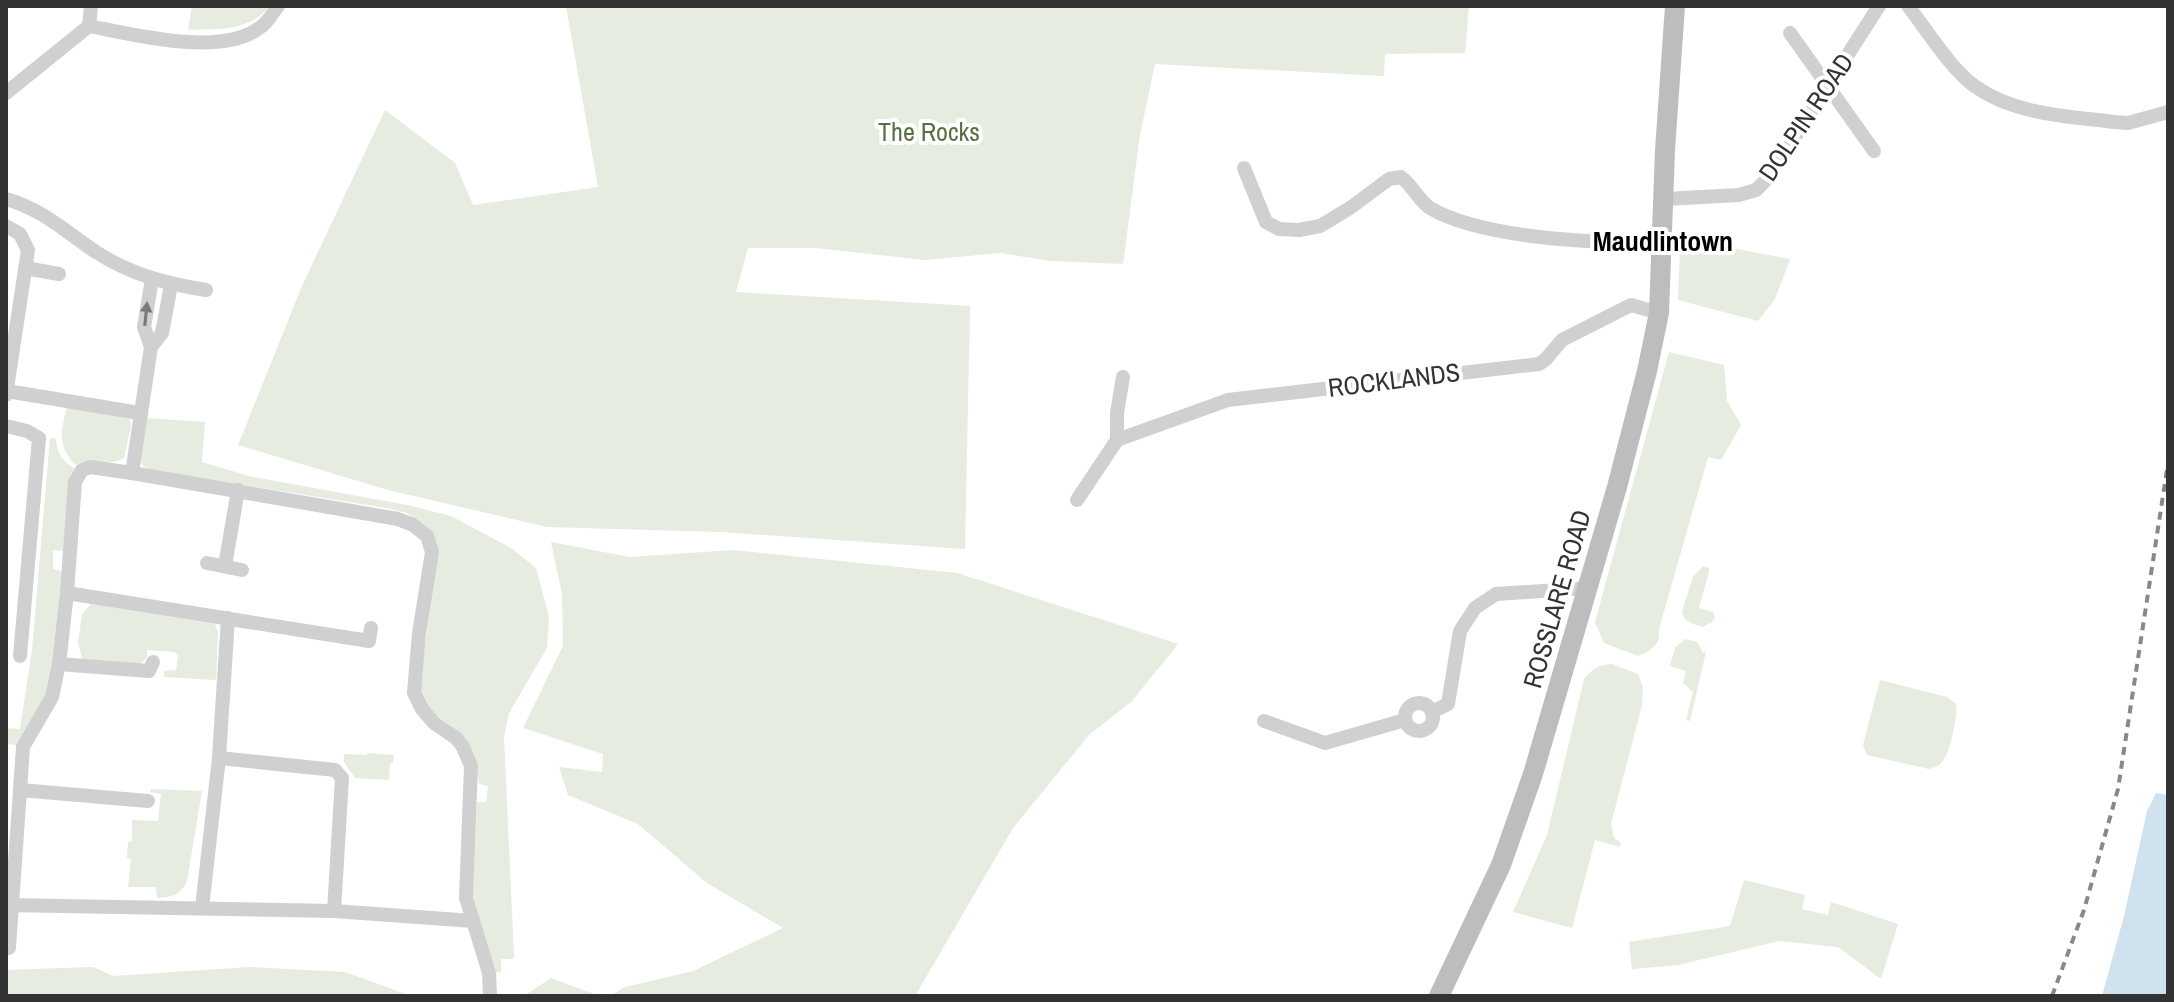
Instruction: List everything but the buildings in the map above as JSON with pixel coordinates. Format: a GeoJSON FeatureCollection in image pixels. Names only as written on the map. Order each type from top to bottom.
{"type":"FeatureCollection","features":[{"type":"Feature","properties":{"kind":"main road"},"geometry":{"type":"LineString","coordinates":[[1665,199],[1675,6]]}},
{"type":"Feature","properties":{"kind":"main road","name":"ROSSLARE ROAD"},"geometry":{"type":"LineString","coordinates":[[1439,996],[1501,865],[1537,762],[1625,456],[1659,313],[1665,199]]}},
{"type":"Feature","properties":{"kind":"street"},"geometry":{"type":"LineString","coordinates":[[6,93],[89,26],[91,6]]}},
{"type":"Feature","properties":{"kind":"street"},"geometry":{"type":"LineString","coordinates":[[89,26],[195,42],[230,39],[248,34],[263,25],[278,6]]}},
{"type":"Feature","properties":{"kind":"street","name":"DOLPIN ROAD"},"geometry":{"type":"LineString","coordinates":[[1665,199],[1739,195],[1756,190],[1770,176],[1879,6]]}},
{"type":"Feature","properties":{"kind":"street"},"geometry":{"type":"LineString","coordinates":[[1908,6],[1974,86],[2003,102],[2025,109],[2128,123],[2168,112]]}},
{"type":"Feature","properties":{"kind":"street"},"geometry":{"type":"LineString","coordinates":[[1790,33],[1874,151]]}},
{"type":"Feature","properties":{"kind":"street"},"geometry":{"type":"LineString","coordinates":[[1244,168],[1266,222],[1279,229],[1299,230],[1320,226],[1389,179],[1401,177],[1426,206],[1481,225],[1531,236],[1663,245]]}},
{"type":"Feature","properties":{"kind":"street"},"geometry":{"type":"LineString","coordinates":[[6,199],[40,212],[118,265],[171,285],[206,290]]}},
{"type":"Feature","properties":{"kind":"street"},"geometry":{"type":"LineString","coordinates":[[6,226],[20,234],[27,244],[6,393],[139,413]]}},
{"type":"Feature","properties":{"kind":"street"},"geometry":{"type":"LineString","coordinates":[[25,268],[59,274]]}},
{"type":"Feature","properties":{"kind":"street"},"geometry":{"type":"LineString","coordinates":[[151,347],[144,327],[152,279]]}},
{"type":"Feature","properties":{"kind":"street"},"geometry":{"type":"LineString","coordinates":[[132,473],[151,347],[162,333],[166,321],[171,285]]}},
{"type":"Feature","properties":{"kind":"street","name":"ROCKLANDS"},"geometry":{"type":"LineString","coordinates":[[1117,440],[1228,400],[1539,364],[1562,340],[1631,305],[1659,313]]}},
{"type":"Feature","properties":{"kind":"street"},"geometry":{"type":"LineString","coordinates":[[1077,500],[1117,440],[1117,413],[1123,377]]}},
{"type":"Feature","properties":{"kind":"street"},"geometry":{"type":"LineString","coordinates":[[6,426],[27,431],[39,438],[20,656]]}},
{"type":"Feature","properties":{"kind":"street"},"geometry":{"type":"LineString","coordinates":[[9,948],[14,829],[23,747],[52,697],[67,593],[77,475],[90,467],[398,519],[413,525],[427,536],[432,552],[419,633],[414,693],[434,723],[456,738],[471,766],[466,898],[489,973],[490,996]]}},
{"type":"Feature","properties":{"kind":"street"},"geometry":{"type":"LineString","coordinates":[[225,566],[238,490]]}},
{"type":"Feature","properties":{"kind":"street"},"geometry":{"type":"LineString","coordinates":[[207,563],[242,570]]}},
{"type":"Feature","properties":{"kind":"street"},"geometry":{"type":"LineString","coordinates":[[1264,721],[1325,743],[1405,720],[1409,727],[1422,730],[1430,725],[1432,712],[1448,704],[1460,631],[1475,608],[1496,594],[1587,588]]}},
{"type":"Feature","properties":{"kind":"street"},"geometry":{"type":"LineString","coordinates":[[67,593],[369,641],[371,628]]}},
{"type":"Feature","properties":{"kind":"street"},"geometry":{"type":"LineString","coordinates":[[202,908],[225,719],[224,653],[228,618]]}},
{"type":"Feature","properties":{"kind":"street"},"geometry":{"type":"LineString","coordinates":[[59,664],[149,671],[153,662]]}},
{"type":"Feature","properties":{"kind":"street"},"geometry":{"type":"LineString","coordinates":[[219,758],[335,770],[342,778],[334,911]]}},
{"type":"Feature","properties":{"kind":"street"},"geometry":{"type":"LineString","coordinates":[[20,790],[144,801],[139,816]]}},
{"type":"Feature","properties":{"kind":"street"},"geometry":{"type":"LineString","coordinates":[[9,905],[142,902],[202,908],[334,911],[473,921]]}},
{"type":"Feature","properties":{"kind":"green space"},"geometry":{"type":"Polygon","coordinates":[[[192,6],[269,6],[253,21],[243,25],[188,30],[192,6]]]}},
{"type":"Feature","properties":{"kind":"green space","name":"The Rocks"},"geometry":{"type":"Polygon","coordinates":[[[566,6],[1469,6],[1465,53],[1385,54],[1384,76],[1155,64],[1140,135],[1123,264],[1051,261],[1000,253],[925,260],[815,248],[748,248],[736,292],[970,306],[965,549],[721,532],[547,527],[388,490],[238,445],[302,286],[385,110],[455,163],[473,205],[598,187],[566,6]]]}},
{"type":"Feature","properties":{"kind":"green space"},"geometry":{"type":"Polygon","coordinates":[[[1687,244],[1721,246],[1790,259],[1775,299],[1758,321],[1678,300],[1680,248],[1686,248],[1687,244]]]}},
{"type":"Feature","properties":{"kind":"green space"},"geometry":{"type":"Polygon","coordinates":[[[1669,352],[1724,365],[1727,401],[1741,425],[1721,460],[1708,457],[1657,643],[1638,656],[1604,643],[1595,622],[1669,352]]]}},
{"type":"Feature","properties":{"kind":"green space"},"geometry":{"type":"Polygon","coordinates":[[[67,405],[130,419],[124,458],[113,462],[75,465],[63,443],[67,405]]]}},
{"type":"Feature","properties":{"kind":"green space"},"geometry":{"type":"Polygon","coordinates":[[[146,418],[205,422],[202,462],[249,476],[451,516],[511,548],[536,568],[549,617],[547,648],[509,713],[504,737],[514,956],[513,959],[501,959],[501,972],[493,973],[473,895],[477,802],[486,802],[488,786],[479,784],[467,743],[430,710],[420,688],[432,586],[420,523],[407,513],[386,508],[150,470],[143,466],[138,457],[146,418]]]}},
{"type":"Feature","properties":{"kind":"green space"},"geometry":{"type":"Polygon","coordinates":[[[50,438],[56,439],[61,456],[74,468],[70,479],[64,551],[53,550],[53,569],[63,572],[56,651],[42,703],[17,745],[6,744],[6,728],[20,729],[32,650],[50,438]]]}},
{"type":"Feature","properties":{"kind":"green space"},"geometry":{"type":"Polygon","coordinates":[[[551,542],[630,557],[733,550],[957,573],[1178,644],[1132,701],[1089,735],[1013,828],[915,996],[610,996],[625,987],[693,971],[783,928],[707,883],[638,824],[568,795],[559,767],[602,772],[603,754],[523,728],[563,646],[562,594],[551,542]]]}},
{"type":"Feature","properties":{"kind":"green space"},"geometry":{"type":"Polygon","coordinates":[[[1703,566],[1709,568],[1709,572],[1699,608],[1713,612],[1715,617],[1703,627],[1686,620],[1682,611],[1693,577],[1703,566]]]}},
{"type":"Feature","properties":{"kind":"green space"},"geometry":{"type":"Polygon","coordinates":[[[91,604],[215,624],[218,632],[216,680],[164,677],[164,671],[176,670],[178,656],[175,652],[147,650],[147,657],[140,665],[83,661],[78,643],[82,614],[91,604]]]}},
{"type":"Feature","properties":{"kind":"green space"},"geometry":{"type":"Polygon","coordinates":[[[1685,639],[1697,642],[1703,653],[1706,652],[1690,721],[1686,720],[1693,692],[1683,683],[1686,671],[1670,666],[1675,648],[1685,639]]]}},
{"type":"Feature","properties":{"kind":"green space"},"geometry":{"type":"Polygon","coordinates":[[[1612,664],[1638,674],[1643,687],[1642,705],[1611,824],[1620,847],[1595,840],[1572,928],[1513,912],[1547,835],[1584,679],[1596,668],[1612,664]]]}},
{"type":"Feature","properties":{"kind":"green space"},"geometry":{"type":"Polygon","coordinates":[[[1880,680],[1947,697],[1956,704],[1950,744],[1938,766],[1929,769],[1867,755],[1863,745],[1880,680]]]}},
{"type":"Feature","properties":{"kind":"green space"},"geometry":{"type":"Polygon","coordinates":[[[344,754],[394,755],[389,780],[355,778],[344,762],[344,754]]]}},
{"type":"Feature","properties":{"kind":"green space"},"geometry":{"type":"Polygon","coordinates":[[[151,789],[202,791],[187,881],[182,889],[167,897],[157,898],[156,887],[128,887],[131,859],[127,858],[128,842],[132,841],[132,820],[158,821],[161,794],[150,792],[151,789]]]}},
{"type":"Feature","properties":{"kind":"green space"},"geometry":{"type":"Polygon","coordinates":[[[1744,880],[1805,895],[1802,909],[1828,915],[1831,902],[1898,924],[1881,979],[1838,947],[1779,941],[1678,965],[1632,969],[1629,942],[1730,926],[1744,880]]]}},
{"type":"Feature","properties":{"kind":"green space"},"geometry":{"type":"Polygon","coordinates":[[[93,967],[113,976],[250,967],[345,972],[411,996],[6,996],[6,970],[93,967]]]}},
{"type":"Feature","properties":{"kind":"green space"},"geometry":{"type":"Polygon","coordinates":[[[551,978],[600,996],[524,996],[551,978]]]}},
{"type":"Feature","properties":{"kind":"water"},"geometry":{"type":"Polygon","coordinates":[[[2156,793],[2168,795],[2168,996],[2102,996],[2124,916],[2147,811],[2156,793]]]}},
{"type":"Feature","properties":{"kind":"railway"},"geometry":{"type":"LineString","coordinates":[[2052,996],[2084,910],[2118,789],[2168,463]]}},
{"type":"Feature","properties":{"kind":"district","name":"Maudlintown"},"geometry":{"type":"Point","coordinates":[1663,241]}}]}
